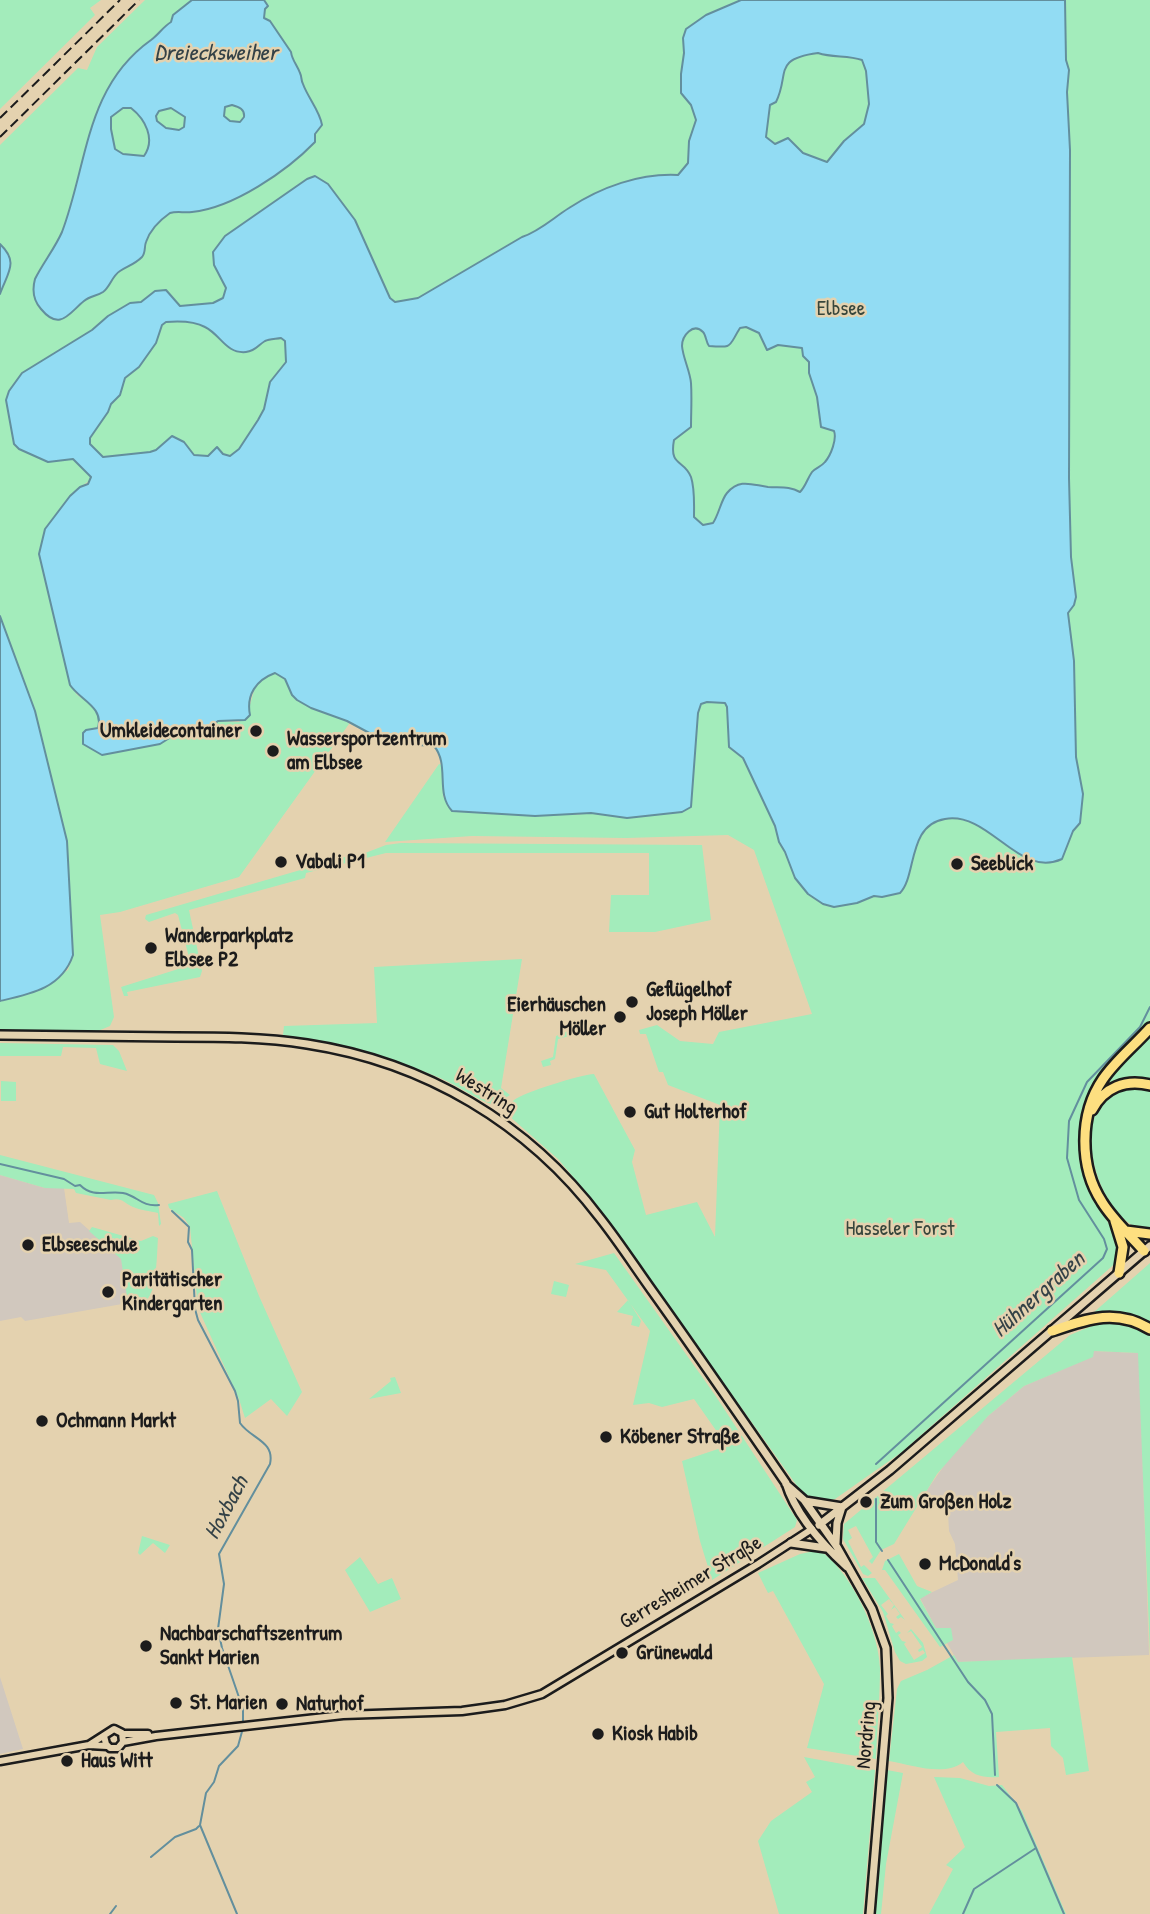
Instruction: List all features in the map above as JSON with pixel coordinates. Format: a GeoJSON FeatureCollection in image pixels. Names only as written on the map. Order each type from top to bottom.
{"type":"FeatureCollection","features":[{"type":"Feature","properties":{"kind":"highway"},"geometry":{"type":"LineString","coordinates":[[1147,1249],[1126,1231],[1101,1201],[1090,1174],[1085,1143],[1090,1102],[1104,1077],[1150,1028]]}},
{"type":"Feature","properties":{"kind":"highway"},"geometry":{"type":"LineString","coordinates":[[1086,1121],[1095,1104],[1109,1090],[1138,1082],[1150,1086]]}},
{"type":"Feature","properties":{"kind":"highway"},"geometry":{"type":"LineString","coordinates":[[1113,1217],[1124,1247],[1119,1273]]}},
{"type":"Feature","properties":{"kind":"highway"},"geometry":{"type":"LineString","coordinates":[[1126,1231],[1150,1234]]}},
{"type":"Feature","properties":{"kind":"highway"},"geometry":{"type":"LineString","coordinates":[[1052,1331],[1089,1318],[1109,1316],[1129,1318],[1150,1329]]}},
{"type":"Feature","properties":{"kind":"main road","name":"Westring"},"geometry":{"type":"LineString","coordinates":[[0,1035],[217,1037],[307,1043],[391,1064],[463,1096],[506,1124],[536,1148],[599,1217],[786,1483],[804,1500],[821,1523]]}},
{"type":"Feature","properties":{"kind":"main road","name":"Gerresheimer Straße"},"geometry":{"type":"LineString","coordinates":[[812,1529],[890,1471],[1147,1249]]}},
{"type":"Feature","properties":{"kind":"main road","name":"Westring"},"geometry":{"type":"LineString","coordinates":[[786,1483],[790,1496],[812,1529]]}},
{"type":"Feature","properties":{"kind":"main road"},"geometry":{"type":"LineString","coordinates":[[804,1500],[842,1507],[836,1530],[837,1547]]}},
{"type":"Feature","properties":{"kind":"main road","name":"Nordring"},"geometry":{"type":"LineString","coordinates":[[821,1523],[881,1627],[886,1648],[889,1672],[870,1914]]}},
{"type":"Feature","properties":{"kind":"main road","name":"Nordring"},"geometry":{"type":"LineString","coordinates":[[812,1529],[826,1548],[848,1567]]}},
{"type":"Feature","properties":{"kind":"main road"},"geometry":{"type":"LineString","coordinates":[[791,1543],[826,1548]]}},
{"type":"Feature","properties":{"kind":"street","name":"Gerresheimer Straße"},"geometry":{"type":"LineString","coordinates":[[123,1742],[156,1735],[343,1715],[457,1712],[505,1705],[542,1694],[812,1529]]}},
{"type":"Feature","properties":{"kind":"street"},"geometry":{"type":"LineString","coordinates":[[0,1761],[89,1745],[116,1749],[123,1742],[123,1734],[114,1729],[89,1745]]}},
{"type":"Feature","properties":{"kind":"street","name":"Gerresheimer Straße"},"geometry":{"type":"LineString","coordinates":[[123,1734],[156,1735]]}},
{"type":"Feature","properties":{"kind":"street"},"geometry":{"type":"LineString","coordinates":[[104,1736],[107,1746]]}},
{"type":"Feature","properties":{"kind":"shaded area","name":"Elbseeschule"},"geometry":{"type":"Polygon","coordinates":[[[0,1175],[45,1188],[64,1188],[69,1223],[80,1222],[122,1259],[128,1303],[25,1321],[21,1317],[0,1321],[0,1175]]]}},
{"type":"Feature","properties":{"kind":"shaded area"},"geometry":{"type":"Polygon","coordinates":[[[1093,1351],[1139,1353],[1149,1655],[958,1662],[947,1643],[953,1640],[936,1628],[920,1598],[958,1580],[955,1544],[949,1531],[948,1513],[921,1499],[950,1457],[988,1416],[1024,1386],[1092,1357],[1093,1351]]]}},
{"type":"Feature","properties":{"kind":"shaded area"},"geometry":{"type":"Polygon","coordinates":[[[0,1677],[23,1749],[0,1754],[0,1677]]]}},
{"type":"Feature","properties":{"kind":"green space"},"geometry":{"type":"Polygon","coordinates":[[[0,0],[101,0],[90,8],[95,15],[0,109],[0,0]]]}},
{"type":"Feature","properties":{"kind":"green space","name":"Elbsee"},"geometry":{"type":"Polygon","coordinates":[[[145,0],[1150,0],[1150,1020],[1094,1088],[1083,1111],[1080,1126],[1081,1168],[1088,1190],[1120,1242],[1119,1260],[902,1452],[835,1499],[816,1500],[800,1490],[596,1204],[558,1159],[508,1115],[511,1104],[520,1097],[552,1084],[594,1074],[635,1150],[632,1162],[646,1215],[697,1202],[715,1237],[720,1105],[668,1085],[663,1072],[659,1072],[646,1034],[640,1034],[639,1030],[657,1025],[680,1041],[713,1044],[719,1032],[812,1014],[754,850],[728,835],[626,838],[472,836],[385,842],[439,764],[442,765],[443,796],[452,811],[574,815],[591,813],[627,818],[246,471],[91,479],[70,496],[45,529],[76,694],[94,708],[98,716],[98,728],[83,733],[83,744],[102,755],[160,744],[182,734],[200,735],[218,721],[239,722],[248,710],[258,683],[274,673],[285,680],[292,694],[300,702],[349,724],[239,877],[120,912],[100,915],[114,1017],[110,1026],[98,1031],[0,1031],[0,1001],[25,995],[68,970],[73,955],[67,841],[35,711],[0,616],[0,294],[9,273],[10,262],[6,250],[0,244],[0,145],[78,68],[87,70],[97,47],[145,0]]]}},
{"type":"Feature","properties":{"kind":"green space"},"geometry":{"type":"Polygon","coordinates":[[[386,845],[702,845],[711,920],[655,932],[609,932],[611,895],[649,895],[649,853],[386,853],[306,873],[305,878],[189,910],[202,971],[200,977],[127,992],[128,996],[124,996],[121,987],[191,965],[178,915],[175,913],[149,922],[145,919],[146,915],[345,857],[360,855],[386,845]]]}},
{"type":"Feature","properties":{"kind":"green space"},"geometry":{"type":"Polygon","coordinates":[[[522,959],[501,1088],[510,1095],[494,1105],[440,1078],[383,1057],[283,1035],[284,1026],[377,1023],[374,967],[522,959]]]}},
{"type":"Feature","properties":{"kind":"green space"},"geometry":{"type":"Polygon","coordinates":[[[1150,1030],[1150,1084],[1141,1082],[1094,1097],[1150,1030]]]}},
{"type":"Feature","properties":{"kind":"green space"},"geometry":{"type":"Polygon","coordinates":[[[568,1031],[573,1035],[558,1039],[555,1059],[550,1061],[551,1065],[543,1067],[541,1061],[553,1057],[556,1036],[568,1031]]]}},
{"type":"Feature","properties":{"kind":"green space"},"geometry":{"type":"Polygon","coordinates":[[[0,1043],[113,1045],[119,1051],[127,1071],[100,1064],[96,1048],[63,1047],[61,1056],[0,1056],[0,1043]]]}},
{"type":"Feature","properties":{"kind":"green space"},"geometry":{"type":"Polygon","coordinates":[[[1,1081],[16,1082],[16,1101],[1,1101],[1,1081]]]}},
{"type":"Feature","properties":{"kind":"green space"},"geometry":{"type":"Polygon","coordinates":[[[1127,1089],[1150,1091],[1150,1231],[1134,1226],[1119,1214],[1098,1177],[1093,1156],[1091,1135],[1095,1117],[1103,1102],[1127,1089]]]}},
{"type":"Feature","properties":{"kind":"green space"},"geometry":{"type":"Polygon","coordinates":[[[0,1155],[154,1195],[161,1224],[159,1226],[158,1213],[136,1208],[120,1200],[76,1193],[74,1189],[45,1188],[0,1175],[0,1155]]]}},
{"type":"Feature","properties":{"kind":"green space"},"geometry":{"type":"Polygon","coordinates":[[[217,1191],[259,1296],[302,1392],[287,1416],[271,1399],[245,1418],[198,1308],[190,1227],[168,1204],[217,1191]]]}},
{"type":"Feature","properties":{"kind":"green space"},"geometry":{"type":"Polygon","coordinates":[[[92,1227],[141,1241],[153,1236],[158,1238],[154,1281],[150,1296],[146,1300],[128,1303],[121,1259],[89,1231],[92,1227]]]}},
{"type":"Feature","properties":{"kind":"green space"},"geometry":{"type":"Polygon","coordinates":[[[614,1253],[715,1395],[797,1520],[795,1527],[712,1580],[700,1541],[682,1461],[727,1446],[694,1399],[662,1407],[649,1403],[633,1405],[650,1331],[606,1270],[575,1264],[614,1253]]]}},
{"type":"Feature","properties":{"kind":"green space"},"geometry":{"type":"Polygon","coordinates":[[[1150,1263],[1150,1324],[1119,1312],[1093,1313],[1150,1263]]]}},
{"type":"Feature","properties":{"kind":"green space"},"geometry":{"type":"Polygon","coordinates":[[[554,1281],[569,1285],[566,1297],[551,1294],[554,1281]]]}},
{"type":"Feature","properties":{"kind":"green space"},"geometry":{"type":"Polygon","coordinates":[[[628,1300],[641,1321],[639,1327],[631,1325],[633,1316],[617,1312],[628,1300]]]}},
{"type":"Feature","properties":{"kind":"green space"},"geometry":{"type":"Polygon","coordinates":[[[1106,1320],[1125,1322],[1150,1334],[1150,1655],[1138,1353],[1094,1351],[1093,1357],[1024,1386],[988,1416],[937,1474],[894,1544],[881,1550],[872,1564],[869,1561],[873,1557],[856,1526],[848,1530],[852,1538],[848,1541],[861,1567],[864,1565],[872,1573],[868,1576],[863,1574],[843,1539],[844,1524],[1070,1335],[1106,1320]]]}},
{"type":"Feature","properties":{"kind":"green space"},"geometry":{"type":"Polygon","coordinates":[[[395,1377],[401,1393],[369,1399],[391,1381],[390,1378],[395,1377]]]}},
{"type":"Feature","properties":{"kind":"green space"},"geometry":{"type":"Polygon","coordinates":[[[142,1536],[170,1545],[165,1553],[153,1543],[140,1555],[138,1553],[142,1536]]]}},
{"type":"Feature","properties":{"kind":"green space"},"geometry":{"type":"Polygon","coordinates":[[[816,1548],[840,1569],[850,1584],[874,1636],[880,1668],[876,1759],[807,1748],[824,1684],[773,1591],[768,1593],[758,1573],[800,1554],[815,1551],[816,1548]]]}},
{"type":"Feature","properties":{"kind":"green space"},"geometry":{"type":"Polygon","coordinates":[[[899,1554],[917,1586],[932,1592],[920,1599],[936,1628],[951,1628],[953,1640],[940,1647],[885,1570],[882,1570],[885,1561],[899,1554]]]}},
{"type":"Feature","properties":{"kind":"green space"},"geometry":{"type":"Polygon","coordinates":[[[360,1557],[378,1584],[392,1578],[401,1599],[370,1612],[345,1570],[360,1557]]]}},
{"type":"Feature","properties":{"kind":"green space"},"geometry":{"type":"Polygon","coordinates":[[[862,1578],[875,1578],[905,1620],[896,1617],[900,1614],[895,1607],[891,1610],[894,1605],[889,1599],[881,1605],[888,1614],[886,1616],[890,1623],[894,1624],[892,1626],[896,1633],[901,1633],[898,1635],[906,1642],[904,1644],[914,1660],[925,1653],[923,1650],[919,1652],[922,1647],[911,1631],[907,1633],[911,1629],[923,1643],[927,1657],[922,1661],[906,1664],[900,1661],[883,1612],[862,1578]]]}},
{"type":"Feature","properties":{"kind":"green space"},"geometry":{"type":"Polygon","coordinates":[[[954,1655],[958,1662],[1072,1657],[1089,1771],[1066,1775],[1063,1758],[1051,1746],[1050,1728],[996,1732],[999,1777],[978,1775],[963,1762],[947,1769],[937,1769],[889,1761],[897,1689],[901,1681],[954,1655]]]}},
{"type":"Feature","properties":{"kind":"green space"},"geometry":{"type":"Polygon","coordinates":[[[804,1757],[875,1770],[863,1914],[779,1914],[758,1841],[771,1821],[812,1792],[806,1782],[815,1777],[804,1757]]]}},
{"type":"Feature","properties":{"kind":"green space"},"geometry":{"type":"Polygon","coordinates":[[[887,1770],[903,1773],[886,1864],[881,1914],[875,1914],[887,1770]]]}},
{"type":"Feature","properties":{"kind":"green space"},"geometry":{"type":"Polygon","coordinates":[[[934,1777],[960,1778],[989,1786],[1002,1785],[1022,1811],[1066,1914],[929,1914],[953,1869],[946,1865],[965,1847],[934,1777]]]}},
{"type":"Feature","properties":{"kind":"water","name":"Dreiecksweiher"},"geometry":{"type":"Polygon","coordinates":[[[192,0],[264,0],[268,6],[264,18],[270,21],[291,52],[322,125],[315,134],[315,142],[290,165],[242,196],[208,209],[170,213],[150,233],[142,257],[117,273],[103,292],[86,299],[64,318],[54,319],[36,302],[34,283],[62,232],[101,103],[113,80],[129,59],[171,22],[173,15],[192,0]],[[232,105],[225,107],[224,116],[230,121],[240,122],[244,112],[232,105]],[[123,108],[111,117],[115,149],[123,154],[144,156],[149,136],[141,118],[131,108],[123,108]],[[171,108],[159,111],[157,121],[166,128],[179,130],[184,127],[185,117],[171,108]]]}},
{"type":"Feature","properties":{"kind":"water","name":"Elbsee"},"geometry":{"type":"Polygon","coordinates":[[[741,0],[1065,0],[1070,150],[1069,478],[1071,557],[1076,597],[1068,613],[1074,661],[1076,757],[1083,794],[1080,823],[1073,831],[1062,859],[1046,863],[1031,860],[976,825],[961,819],[945,819],[933,823],[924,831],[900,893],[874,896],[857,903],[834,907],[823,904],[808,894],[795,878],[775,826],[743,758],[729,747],[725,703],[701,704],[698,713],[691,807],[682,812],[627,818],[591,813],[535,816],[452,811],[444,796],[441,762],[434,746],[388,743],[347,721],[311,708],[297,700],[285,679],[275,673],[254,689],[250,701],[250,715],[245,720],[218,721],[200,735],[182,734],[160,744],[102,755],[83,744],[83,733],[98,728],[98,715],[70,685],[39,554],[45,529],[70,496],[88,484],[91,477],[73,459],[48,462],[14,444],[6,400],[22,373],[92,330],[108,316],[130,303],[141,302],[155,291],[166,290],[180,306],[213,303],[223,298],[226,288],[214,265],[213,252],[225,236],[315,176],[328,184],[355,220],[390,298],[395,302],[418,298],[594,194],[635,179],[678,175],[688,163],[689,141],[696,120],[691,105],[681,93],[683,38],[686,29],[706,15],[741,0]],[[818,53],[794,59],[788,64],[776,102],[770,105],[766,137],[775,144],[788,138],[803,153],[827,162],[844,141],[864,124],[869,104],[866,71],[862,60],[818,53]],[[166,322],[162,325],[156,343],[139,367],[125,378],[120,395],[111,404],[90,438],[90,444],[103,457],[150,452],[172,436],[184,442],[194,455],[208,456],[217,447],[223,454],[230,456],[239,449],[264,409],[270,382],[286,362],[285,341],[281,338],[268,340],[252,350],[239,352],[228,347],[211,330],[201,325],[166,322]],[[746,327],[740,328],[732,343],[723,347],[709,346],[699,329],[692,329],[682,342],[691,383],[691,427],[674,440],[673,449],[675,459],[685,467],[691,477],[694,517],[703,525],[713,523],[725,496],[737,485],[788,488],[800,492],[812,472],[827,459],[834,442],[834,431],[821,427],[809,362],[803,356],[802,348],[778,345],[767,350],[759,333],[746,327]]]}},
{"type":"Feature","properties":{"kind":"water"},"geometry":{"type":"Polygon","coordinates":[[[0,244],[9,256],[10,267],[0,294],[0,244]]]}},
{"type":"Feature","properties":{"kind":"water"},"geometry":{"type":"Polygon","coordinates":[[[0,616],[35,711],[67,841],[73,955],[61,975],[44,988],[0,1001],[0,616]]]}},
{"type":"Feature","properties":{"kind":"waterway","name":"Hühnergraben"},"geometry":{"type":"LineString","coordinates":[[876,1464],[1103,1258],[1107,1249],[1104,1239],[1079,1200],[1067,1158],[1069,1121],[1087,1082],[1140,1027],[1150,1007]]}},
{"type":"Feature","properties":{"kind":"waterway","name":"Hoxbach"},"geometry":{"type":"LineString","coordinates":[[0,1164],[64,1179],[90,1192],[123,1193],[144,1203],[159,1205]]}},
{"type":"Feature","properties":{"kind":"waterway","name":"Hoxbach"},"geometry":{"type":"LineString","coordinates":[[172,1211],[189,1227],[188,1242],[192,1250],[198,1320],[235,1391],[240,1423],[266,1445],[271,1456],[270,1464],[219,1554],[224,1584],[218,1629],[243,1709],[243,1723]]}},
{"type":"Feature","properties":{"kind":"waterway","name":"Hühnergraben"},"geometry":{"type":"LineString","coordinates":[[876,1499],[876,1542],[882,1551]]}},
{"type":"Feature","properties":{"kind":"waterway","name":"Hühnergraben"},"geometry":{"type":"LineString","coordinates":[[888,1560],[992,1714],[995,1775]]}},
{"type":"Feature","properties":{"kind":"waterway","name":"Hoxbach"},"geometry":{"type":"LineString","coordinates":[[237,1914],[200,1825],[206,1793],[214,1782],[219,1766],[238,1746],[243,1728]]}},
{"type":"Feature","properties":{"kind":"waterway","name":"Hühnergraben"},"geometry":{"type":"LineString","coordinates":[[963,1914],[974,1889],[1036,1848],[1016,1803],[997,1785]]}},
{"type":"Feature","properties":{"kind":"waterway"},"geometry":{"type":"LineString","coordinates":[[151,1857],[175,1837],[199,1826]]}},
{"type":"Feature","properties":{"kind":"waterway"},"geometry":{"type":"LineString","coordinates":[[1036,1848],[1064,1914]]}},
{"type":"Feature","properties":{"kind":"waterway"},"geometry":{"type":"LineString","coordinates":[[110,1914],[116,1906]]}},
{"type":"Feature","properties":{"kind":"railway"},"geometry":{"type":"LineString","coordinates":[[0,118],[120,0]]}},
{"type":"Feature","properties":{"kind":"railway"},"geometry":{"type":"LineString","coordinates":[[0,137],[139,0]]}},
{"type":"Feature","properties":{"kind":"place","name":"Umkleidecontainer"},"geometry":{"type":"Point","coordinates":[256,731]}},
{"type":"Feature","properties":{"kind":"place","name":"Wassersportzentrum am Elbsee"},"geometry":{"type":"Point","coordinates":[273,751]}},
{"type":"Feature","properties":{"kind":"place","name":"Vabali P1"},"geometry":{"type":"Point","coordinates":[281,862]}},
{"type":"Feature","properties":{"kind":"place","name":"Seeblick"},"geometry":{"type":"Point","coordinates":[957,864]}},
{"type":"Feature","properties":{"kind":"place","name":"Wanderparkplatz Elbsee P2"},"geometry":{"type":"Point","coordinates":[151,948]}},
{"type":"Feature","properties":{"kind":"place","name":"Geflügelhof Joseph Möller"},"geometry":{"type":"Point","coordinates":[632,1002]}},
{"type":"Feature","properties":{"kind":"place","name":"Eierhäuschen Möller"},"geometry":{"type":"Point","coordinates":[620,1017]}},
{"type":"Feature","properties":{"kind":"place","name":"Gut Holterhof"},"geometry":{"type":"Point","coordinates":[630,1112]}},
{"type":"Feature","properties":{"kind":"place","name":"Elbseeschule"},"geometry":{"type":"Point","coordinates":[28,1245]}},
{"type":"Feature","properties":{"kind":"place","name":"Paritätischer Kindergarten"},"geometry":{"type":"Point","coordinates":[108,1292]}},
{"type":"Feature","properties":{"kind":"place","name":"Ochmann Markt"},"geometry":{"type":"Point","coordinates":[42,1421]}},
{"type":"Feature","properties":{"kind":"place","name":"Köbener Straße"},"geometry":{"type":"Point","coordinates":[606,1437]}},
{"type":"Feature","properties":{"kind":"place","name":"Zum Großen Holz"},"geometry":{"type":"Point","coordinates":[866,1502]}},
{"type":"Feature","properties":{"kind":"place","name":"McDonald's"},"geometry":{"type":"Point","coordinates":[925,1564]}},
{"type":"Feature","properties":{"kind":"place","name":"Nachbarschaftszentrum Sankt Marien"},"geometry":{"type":"Point","coordinates":[146,1646]}},
{"type":"Feature","properties":{"kind":"place","name":"Grünewald"},"geometry":{"type":"Point","coordinates":[622,1653]}},
{"type":"Feature","properties":{"kind":"place","name":"St. Marien"},"geometry":{"type":"Point","coordinates":[176,1703]}},
{"type":"Feature","properties":{"kind":"place","name":"Naturhof"},"geometry":{"type":"Point","coordinates":[282,1704]}},
{"type":"Feature","properties":{"kind":"place","name":"Kiosk Habib"},"geometry":{"type":"Point","coordinates":[598,1734]}},
{"type":"Feature","properties":{"kind":"place","name":"Haus Witt"},"geometry":{"type":"Point","coordinates":[67,1761]}},
{"type":"Feature","properties":{"kind":"park label","name":"Hasseler Forst"},"geometry":{"type":"Point","coordinates":[900,1229]}}]}
